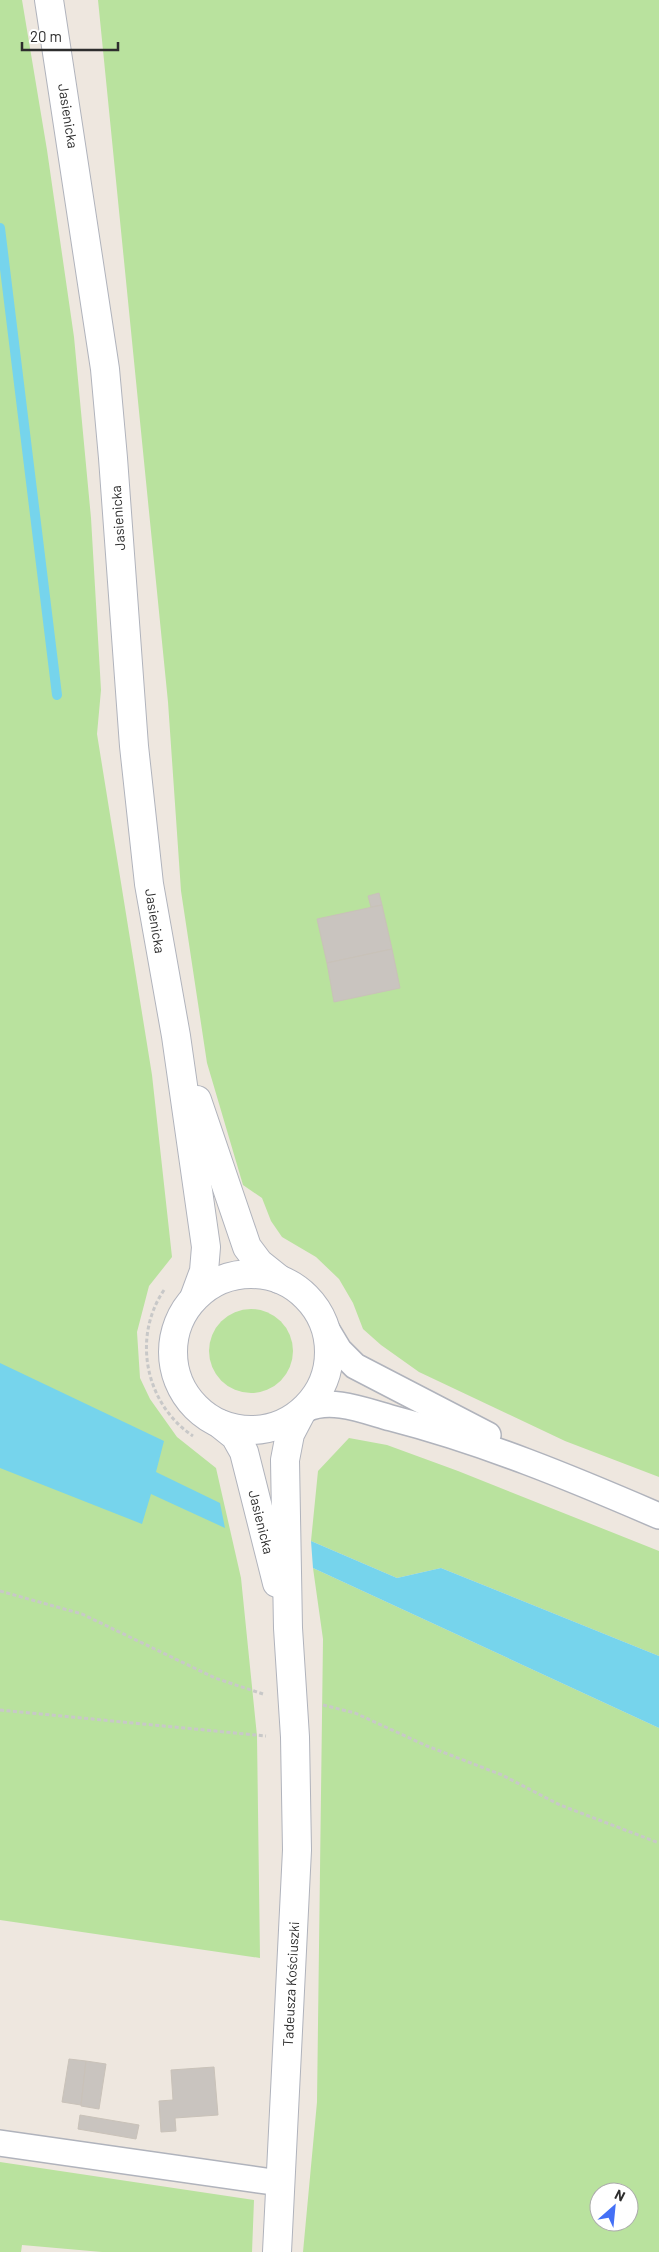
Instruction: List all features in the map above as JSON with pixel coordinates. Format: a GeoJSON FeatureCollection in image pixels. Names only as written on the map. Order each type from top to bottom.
{"type":"FeatureCollection","features":[{"type":"Feature","properties":{"kind":"main road","name":"Jasienicka"},"geometry":{"type":"LineString","coordinates":[[49,0],[105,369],[134,746],[143,838],[155,928],[176,1036],[206,1247],[204,1272],[194,1298]]}},
{"type":"Feature","properties":{"kind":"main road","name":"Jasienicka"},"geometry":{"type":"LineString","coordinates":[[176,1036],[247,1247],[259,1263],[279,1279]]}},
{"type":"Feature","properties":{"kind":"main road"},"geometry":{"type":"LineString","coordinates":[[260,1274],[279,1279],[307,1296],[319,1312],[327,1330],[330,1350],[328,1369],[321,1388],[303,1411],[284,1423],[265,1429],[246,1430],[220,1424],[203,1414],[189,1400],[179,1383],[172,1351],[175,1332],[184,1312],[194,1298],[210,1285],[234,1275],[260,1274]]}},
{"type":"Feature","properties":{"kind":"main road","name":"Jasienicka"},"geometry":{"type":"LineString","coordinates":[[294,1719],[288,1628],[285,1460],[290,1434],[303,1411]]}},
{"type":"Feature","properties":{"kind":"main road","name":"Jasienicka"},"geometry":{"type":"LineString","coordinates":[[220,1424],[235,1436],[244,1452],[288,1628]]}},
{"type":"Feature","properties":{"kind":"main road","name":"Tadeusza Kościuszki"},"geometry":{"type":"LineString","coordinates":[[277,2252],[296,1895],[297,1806],[294,1719]]}},
{"type":"Feature","properties":{"kind":"street"},"geometry":{"type":"LineString","coordinates":[[327,1330],[339,1350],[356,1366],[457,1417],[551,1470]]}},
{"type":"Feature","properties":{"kind":"street"},"geometry":{"type":"LineString","coordinates":[[303,1411],[322,1404],[351,1407],[449,1433],[551,1470],[659,1516]]}},
{"type":"Feature","properties":{"kind":"street"},"geometry":{"type":"LineString","coordinates":[[0,2143],[280,2183]]}},
{"type":"Feature","properties":{"kind":"path"},"geometry":{"type":"LineString","coordinates":[[0,1591],[82,1614],[215,1678],[294,1719]]}},
{"type":"Feature","properties":{"kind":"path"},"geometry":{"type":"LineString","coordinates":[[0,1710],[257,1736],[324,1705],[354,1713],[427,1746],[502,1775],[560,1804],[659,1843]]}},
{"type":"Feature","properties":{"kind":"green space"},"geometry":{"type":"Polygon","coordinates":[[[0,0],[22,0],[47,150],[74,337],[91,518],[101,690],[97,734],[152,1075],[172,1257],[149,1286],[137,1332],[140,1378],[150,1399],[177,1437],[216,1468],[241,1578],[257,1736],[260,1958],[0,1920],[0,0]]]}},
{"type":"Feature","properties":{"kind":"green space"},"geometry":{"type":"Polygon","coordinates":[[[98,0],[659,0],[659,1477],[565,1441],[419,1372],[381,1345],[363,1329],[353,1303],[339,1279],[316,1257],[282,1237],[271,1221],[262,1198],[243,1185],[207,1063],[181,891],[168,702],[98,0]]]}},
{"type":"Feature","properties":{"kind":"green space"},"geometry":{"type":"Polygon","coordinates":[[[243,1309],[259,1309],[275,1316],[286,1327],[293,1343],[290,1367],[281,1381],[275,1386],[259,1393],[243,1393],[227,1386],[216,1375],[209,1359],[209,1343],[216,1327],[227,1316],[243,1309]]]}},
{"type":"Feature","properties":{"kind":"green space"},"geometry":{"type":"Polygon","coordinates":[[[349,1438],[387,1445],[458,1471],[659,1551],[659,1656],[441,1568],[397,1578],[311,1541],[318,1471],[349,1438]]]}},
{"type":"Feature","properties":{"kind":"green space"},"geometry":{"type":"Polygon","coordinates":[[[313,1568],[659,1728],[659,2252],[303,2252],[317,2102],[323,1639],[313,1568]]]}},
{"type":"Feature","properties":{"kind":"green space"},"geometry":{"type":"Polygon","coordinates":[[[0,2162],[254,2200],[252,2252],[102,2252],[22,2245],[21,2252],[0,2252],[0,2162]]]}},
{"type":"Feature","properties":{"kind":"water"},"geometry":{"type":"Polygon","coordinates":[[[0,1363],[164,1441],[156,1472],[220,1503],[225,1528],[151,1494],[142,1524],[0,1468],[0,1363]]]}},
{"type":"Feature","properties":{"kind":"water"},"geometry":{"type":"Polygon","coordinates":[[[311,1541],[397,1578],[441,1568],[659,1656],[659,1728],[313,1568],[311,1541]]]}},
{"type":"Feature","properties":{"kind":"building"},"geometry":{"type":"Polygon","coordinates":[[[379,893],[382,905],[371,907],[368,896],[379,893]]]}},
{"type":"Feature","properties":{"kind":"building"},"geometry":{"type":"Polygon","coordinates":[[[382,905],[392,949],[327,963],[317,919],[382,905]]]}},
{"type":"Feature","properties":{"kind":"building"},"geometry":{"type":"Polygon","coordinates":[[[392,949],[400,988],[334,1002],[327,963],[392,949]]]}},
{"type":"Feature","properties":{"kind":"building"},"geometry":{"type":"Polygon","coordinates":[[[69,2059],[86,2061],[81,2105],[62,2102],[69,2059]]]}},
{"type":"Feature","properties":{"kind":"building"},"geometry":{"type":"Polygon","coordinates":[[[86,2061],[106,2064],[99,2109],[81,2106],[86,2061]]]}},
{"type":"Feature","properties":{"kind":"building"},"geometry":{"type":"Polygon","coordinates":[[[214,2067],[218,2115],[175,2118],[176,2131],[161,2132],[159,2101],[173,2100],[171,2070],[214,2067]]]}},
{"type":"Feature","properties":{"kind":"building"},"geometry":{"type":"Polygon","coordinates":[[[80,2115],[139,2125],[136,2139],[78,2129],[80,2115]]]}},
{"type":"Feature","properties":{"kind":"waterway"},"geometry":{"type":"LineString","coordinates":[[0,228],[57,695]]}}]}
